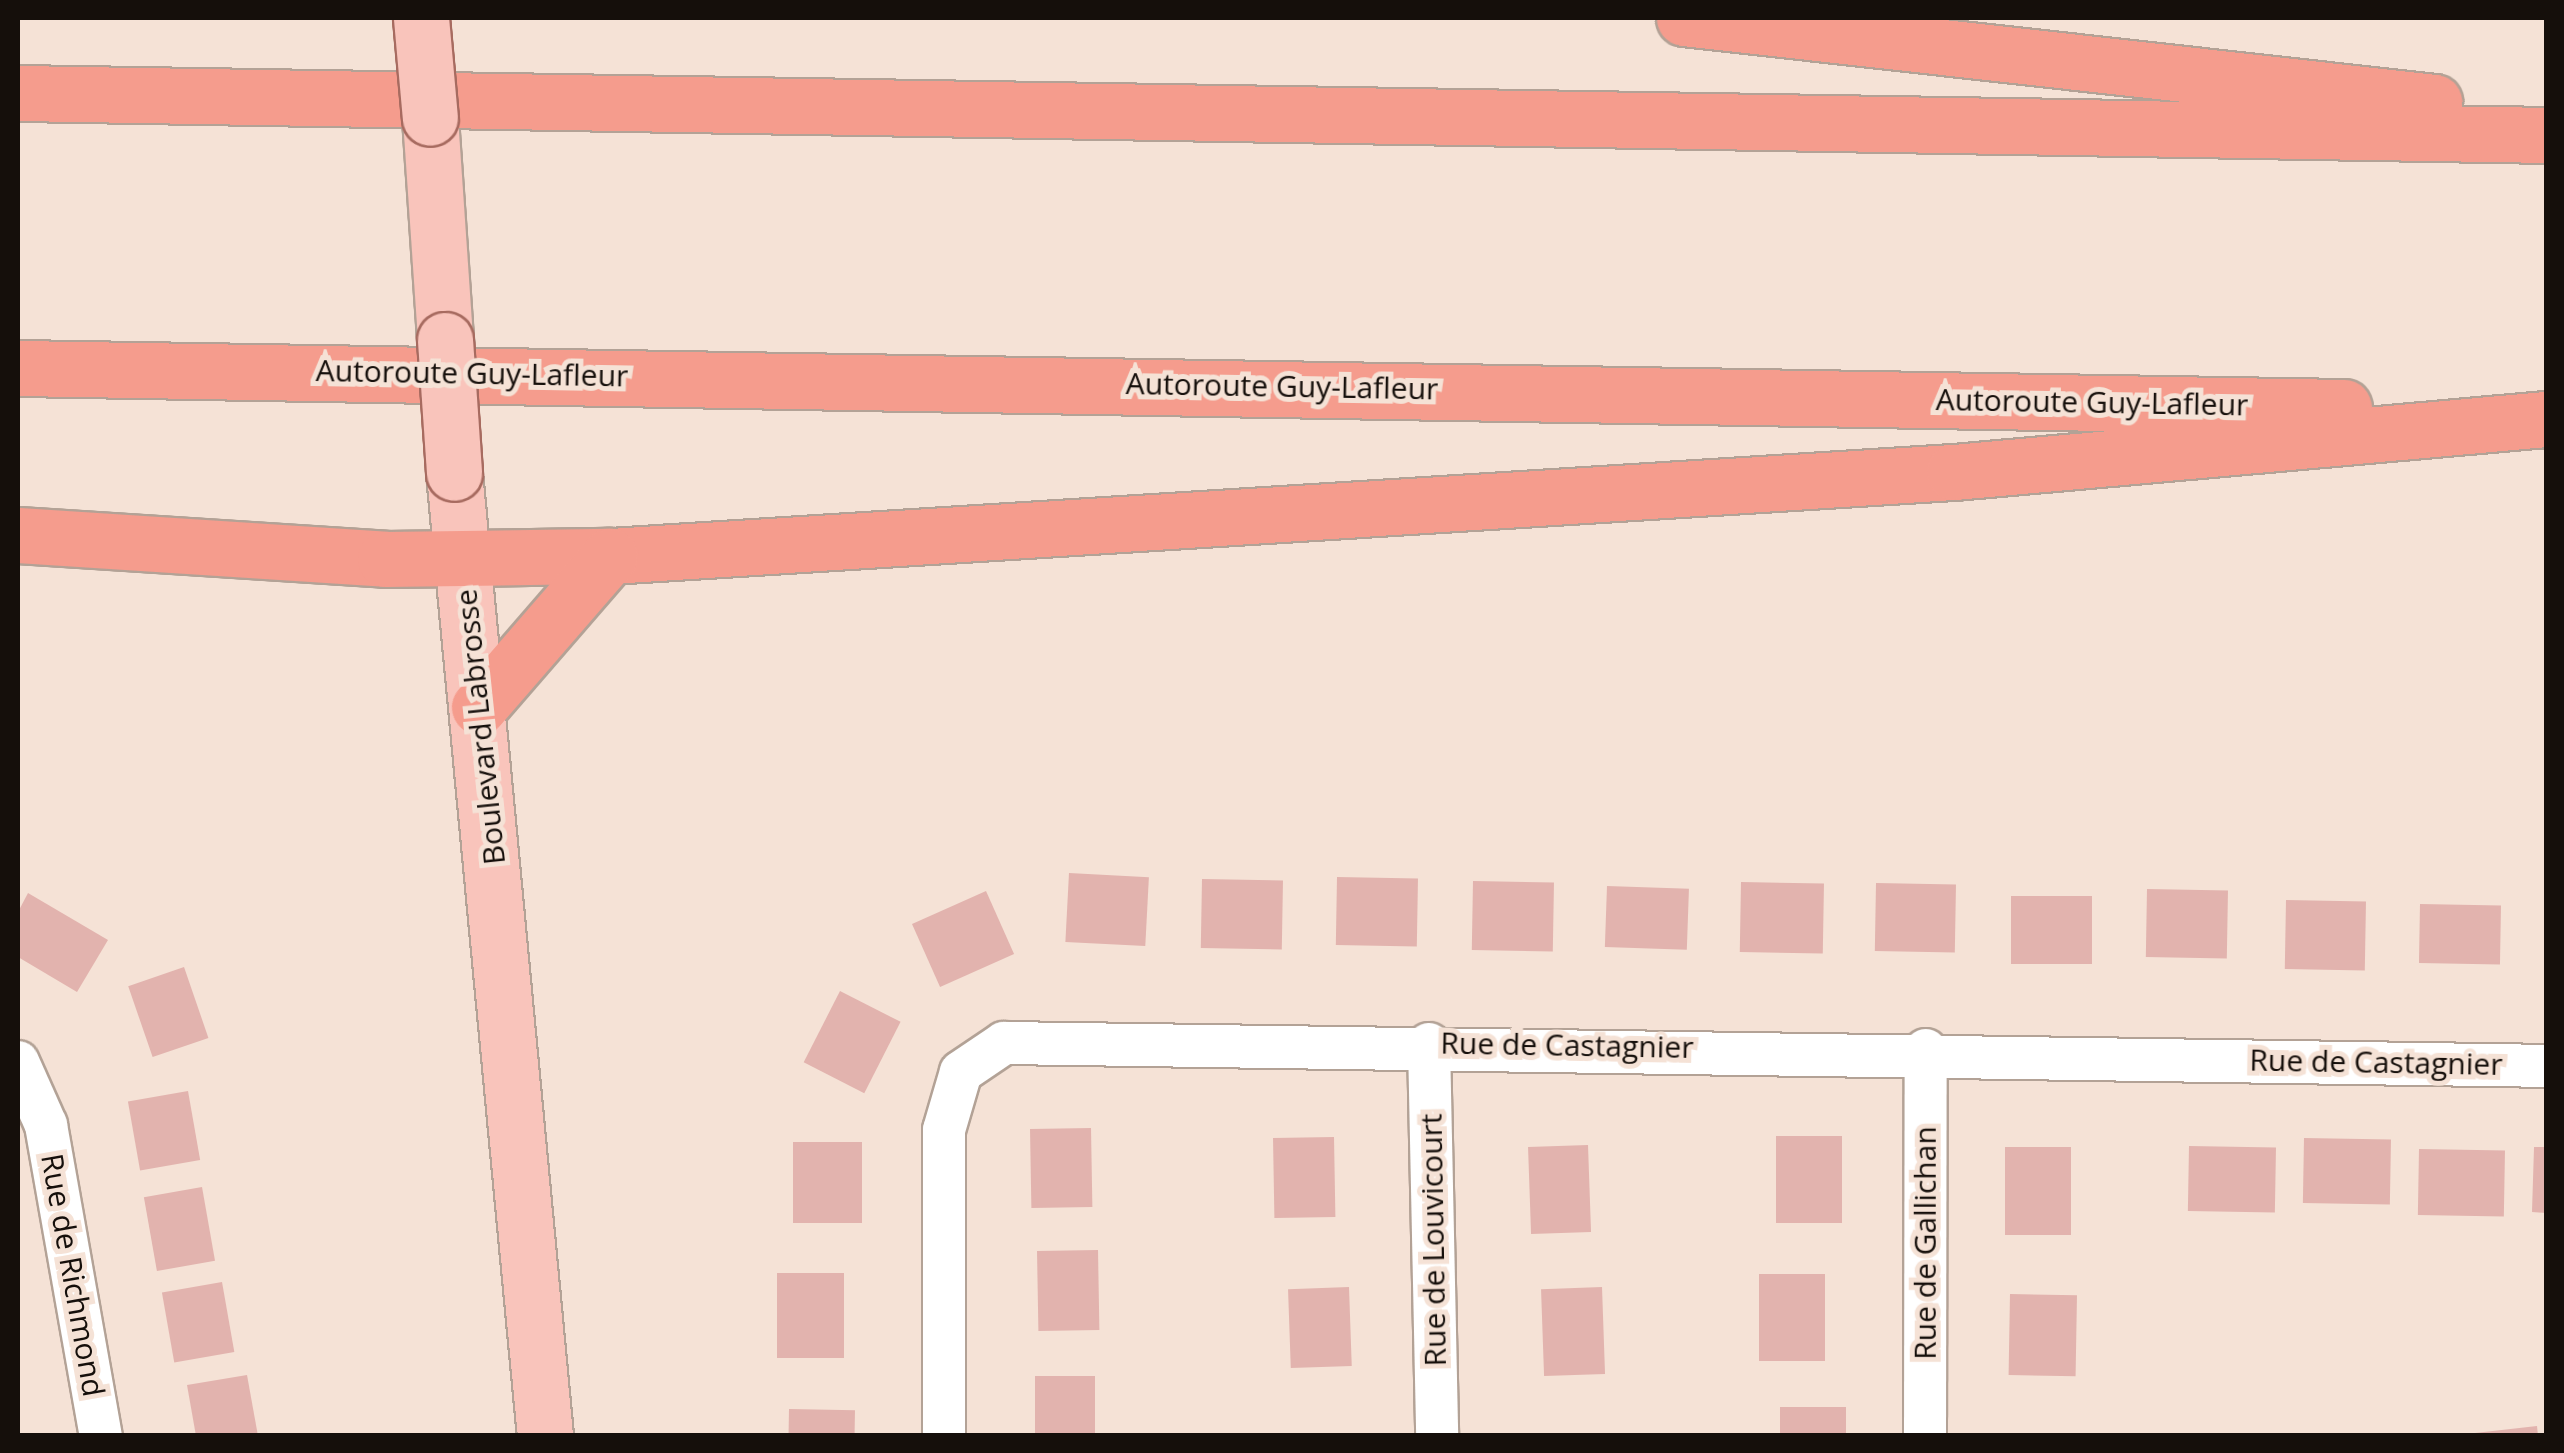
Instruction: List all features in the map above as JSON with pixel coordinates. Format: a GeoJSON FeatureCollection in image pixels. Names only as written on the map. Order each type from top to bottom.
{"type":"FeatureCollection","features":[{"type":"Feature","properties":{"kind":"highway"},"geometry":{"type":"LineString","coordinates":[[1684,18],[2546,116]]}},
{"type":"Feature","properties":{"kind":"highway"},"geometry":{"type":"LineString","coordinates":[[18,93],[2546,135]]}},
{"type":"Feature","properties":{"kind":"highway","name":"Autoroute Guy-Lafleur"},"geometry":{"type":"LineString","coordinates":[[18,368],[2546,411]]}},
{"type":"Feature","properties":{"kind":"highway"},"geometry":{"type":"LineString","coordinates":[[18,535],[462,558],[610,556],[1954,472],[2546,419]]}},
{"type":"Feature","properties":{"kind":"highway"},"geometry":{"type":"LineString","coordinates":[[479,707],[610,556]]}},
{"type":"Feature","properties":{"kind":"main road","name":"Boulevard Labrosse"},"geometry":{"type":"LineString","coordinates":[[421,18],[454,473],[545,1436]]}},
{"type":"Feature","properties":{"kind":"street","name":"Rue de Castagnier"},"geometry":{"type":"LineString","coordinates":[[944,1436],[944,1130],[962,1072],[1004,1043],[1926,1050],[2546,1066]]}},
{"type":"Feature","properties":{"kind":"street","name":"Rue de Louvicourt"},"geometry":{"type":"LineString","coordinates":[[1429,1044],[1438,1436]]}},
{"type":"Feature","properties":{"kind":"street","name":"Rue de Gallichan"},"geometry":{"type":"LineString","coordinates":[[1925,1436],[1926,1050]]}},
{"type":"Feature","properties":{"kind":"street","name":"Rue de Richmond"},"geometry":{"type":"LineString","coordinates":[[18,1062],[46,1124],[101,1436]]}},
{"type":"Feature","properties":{"kind":"building"},"geometry":{"type":"Polygon","coordinates":[[[1069,873],[1149,877],[1145,946],[1065,942],[1069,873]]]}},
{"type":"Feature","properties":{"kind":"building"},"geometry":{"type":"Polygon","coordinates":[[[1337,877],[1418,878],[1417,946],[1336,945],[1337,877]]]}},
{"type":"Feature","properties":{"kind":"building"},"geometry":{"type":"Polygon","coordinates":[[[1202,879],[1283,880],[1282,949],[1201,948],[1202,879]]]}},
{"type":"Feature","properties":{"kind":"building"},"geometry":{"type":"Polygon","coordinates":[[[1473,881],[1554,882],[1553,951],[1472,950],[1473,881]]]}},
{"type":"Feature","properties":{"kind":"building"},"geometry":{"type":"Polygon","coordinates":[[[1741,882],[1824,883],[1823,953],[1740,952],[1741,882]]]}},
{"type":"Feature","properties":{"kind":"building"},"geometry":{"type":"Polygon","coordinates":[[[1876,883],[1956,884],[1955,952],[1875,951],[1876,883]]]}},
{"type":"Feature","properties":{"kind":"building"},"geometry":{"type":"Polygon","coordinates":[[[1607,886],[1689,889],[1687,950],[1605,947],[1607,886]]]}},
{"type":"Feature","properties":{"kind":"building"},"geometry":{"type":"Polygon","coordinates":[[[2147,889],[2228,890],[2227,958],[2146,957],[2147,889]]]}},
{"type":"Feature","properties":{"kind":"building"},"geometry":{"type":"Polygon","coordinates":[[[986,891],[1014,954],[940,987],[912,924],[986,891]]]}},
{"type":"Feature","properties":{"kind":"building"},"geometry":{"type":"Polygon","coordinates":[[[28,893],[108,940],[77,992],[18,957],[18,912],[28,893]]]}},
{"type":"Feature","properties":{"kind":"building"},"geometry":{"type":"Polygon","coordinates":[[[2011,896],[2092,896],[2092,964],[2011,964],[2011,896]]]}},
{"type":"Feature","properties":{"kind":"building"},"geometry":{"type":"Polygon","coordinates":[[[2286,900],[2366,901],[2365,970],[2285,969],[2286,900]]]}},
{"type":"Feature","properties":{"kind":"building"},"geometry":{"type":"Polygon","coordinates":[[[2420,904],[2501,905],[2500,964],[2419,963],[2420,904]]]}},
{"type":"Feature","properties":{"kind":"building"},"geometry":{"type":"Polygon","coordinates":[[[184,967],[208,1038],[153,1057],[128,986],[184,967]]]}},
{"type":"Feature","properties":{"kind":"building"},"geometry":{"type":"Polygon","coordinates":[[[840,991],[901,1022],[864,1093],[804,1062],[840,991]]]}},
{"type":"Feature","properties":{"kind":"building"},"geometry":{"type":"Polygon","coordinates":[[[188,1091],[200,1160],[140,1171],[128,1102],[188,1091]]]}},
{"type":"Feature","properties":{"kind":"building"},"geometry":{"type":"Polygon","coordinates":[[[1091,1128],[1092,1207],[1031,1208],[1030,1129],[1091,1128]]]}},
{"type":"Feature","properties":{"kind":"building"},"geometry":{"type":"Polygon","coordinates":[[[1776,1136],[1842,1136],[1842,1223],[1776,1223],[1776,1136]]]}},
{"type":"Feature","properties":{"kind":"building"},"geometry":{"type":"Polygon","coordinates":[[[1334,1137],[1335,1217],[1274,1218],[1273,1138],[1334,1137]]]}},
{"type":"Feature","properties":{"kind":"building"},"geometry":{"type":"Polygon","coordinates":[[[2304,1138],[2391,1140],[2390,1205],[2303,1203],[2304,1138]]]}},
{"type":"Feature","properties":{"kind":"building"},"geometry":{"type":"Polygon","coordinates":[[[793,1142],[862,1142],[862,1223],[793,1223],[793,1142]]]}},
{"type":"Feature","properties":{"kind":"building"},"geometry":{"type":"Polygon","coordinates":[[[1588,1145],[1591,1232],[1531,1234],[1528,1147],[1588,1145]]]}},
{"type":"Feature","properties":{"kind":"building"},"geometry":{"type":"Polygon","coordinates":[[[2189,1146],[2276,1148],[2275,1213],[2188,1211],[2189,1146]]]}},
{"type":"Feature","properties":{"kind":"building"},"geometry":{"type":"Polygon","coordinates":[[[2005,1147],[2071,1147],[2071,1235],[2005,1235],[2005,1147]]]}},
{"type":"Feature","properties":{"kind":"building"},"geometry":{"type":"Polygon","coordinates":[[[2534,1147],[2546,1147],[2546,1213],[2532,1212],[2534,1147]]]}},
{"type":"Feature","properties":{"kind":"building"},"geometry":{"type":"Polygon","coordinates":[[[2419,1149],[2505,1151],[2504,1216],[2418,1215],[2419,1149]]]}},
{"type":"Feature","properties":{"kind":"building"},"geometry":{"type":"Polygon","coordinates":[[[202,1187],[215,1261],[157,1271],[144,1197],[202,1187]]]}},
{"type":"Feature","properties":{"kind":"building"},"geometry":{"type":"Polygon","coordinates":[[[1098,1250],[1099,1330],[1038,1331],[1037,1251],[1098,1250]]]}},
{"type":"Feature","properties":{"kind":"building"},"geometry":{"type":"Polygon","coordinates":[[[777,1273],[844,1273],[844,1358],[777,1358],[777,1273]]]}},
{"type":"Feature","properties":{"kind":"building"},"geometry":{"type":"Polygon","coordinates":[[[1759,1274],[1825,1274],[1825,1361],[1759,1361],[1759,1274]]]}},
{"type":"Feature","properties":{"kind":"building"},"geometry":{"type":"Polygon","coordinates":[[[222,1282],[234,1352],[174,1363],[162,1293],[222,1282]]]}},
{"type":"Feature","properties":{"kind":"building"},"geometry":{"type":"Polygon","coordinates":[[[1349,1287],[1352,1366],[1291,1368],[1288,1289],[1349,1287]]]}},
{"type":"Feature","properties":{"kind":"building"},"geometry":{"type":"Polygon","coordinates":[[[1602,1287],[1605,1374],[1544,1376],[1541,1289],[1602,1287]]]}},
{"type":"Feature","properties":{"kind":"building"},"geometry":{"type":"Polygon","coordinates":[[[2010,1294],[2077,1295],[2076,1376],[2009,1375],[2010,1294]]]}},
{"type":"Feature","properties":{"kind":"building"},"geometry":{"type":"Polygon","coordinates":[[[247,1375],[258,1436],[196,1436],[187,1385],[247,1375]]]}},
{"type":"Feature","properties":{"kind":"building"},"geometry":{"type":"Polygon","coordinates":[[[1035,1376],[1095,1376],[1095,1436],[1035,1436],[1035,1376]]]}},
{"type":"Feature","properties":{"kind":"building"},"geometry":{"type":"Polygon","coordinates":[[[1780,1407],[1846,1407],[1846,1436],[1780,1436],[1780,1407]]]}},
{"type":"Feature","properties":{"kind":"building"},"geometry":{"type":"Polygon","coordinates":[[[789,1409],[855,1410],[855,1436],[789,1436],[789,1409]]]}},
{"type":"Feature","properties":{"kind":"building"},"geometry":{"type":"Polygon","coordinates":[[[2537,1426],[2538,1436],[2475,1436],[2475,1433],[2537,1426]]]}}]}
